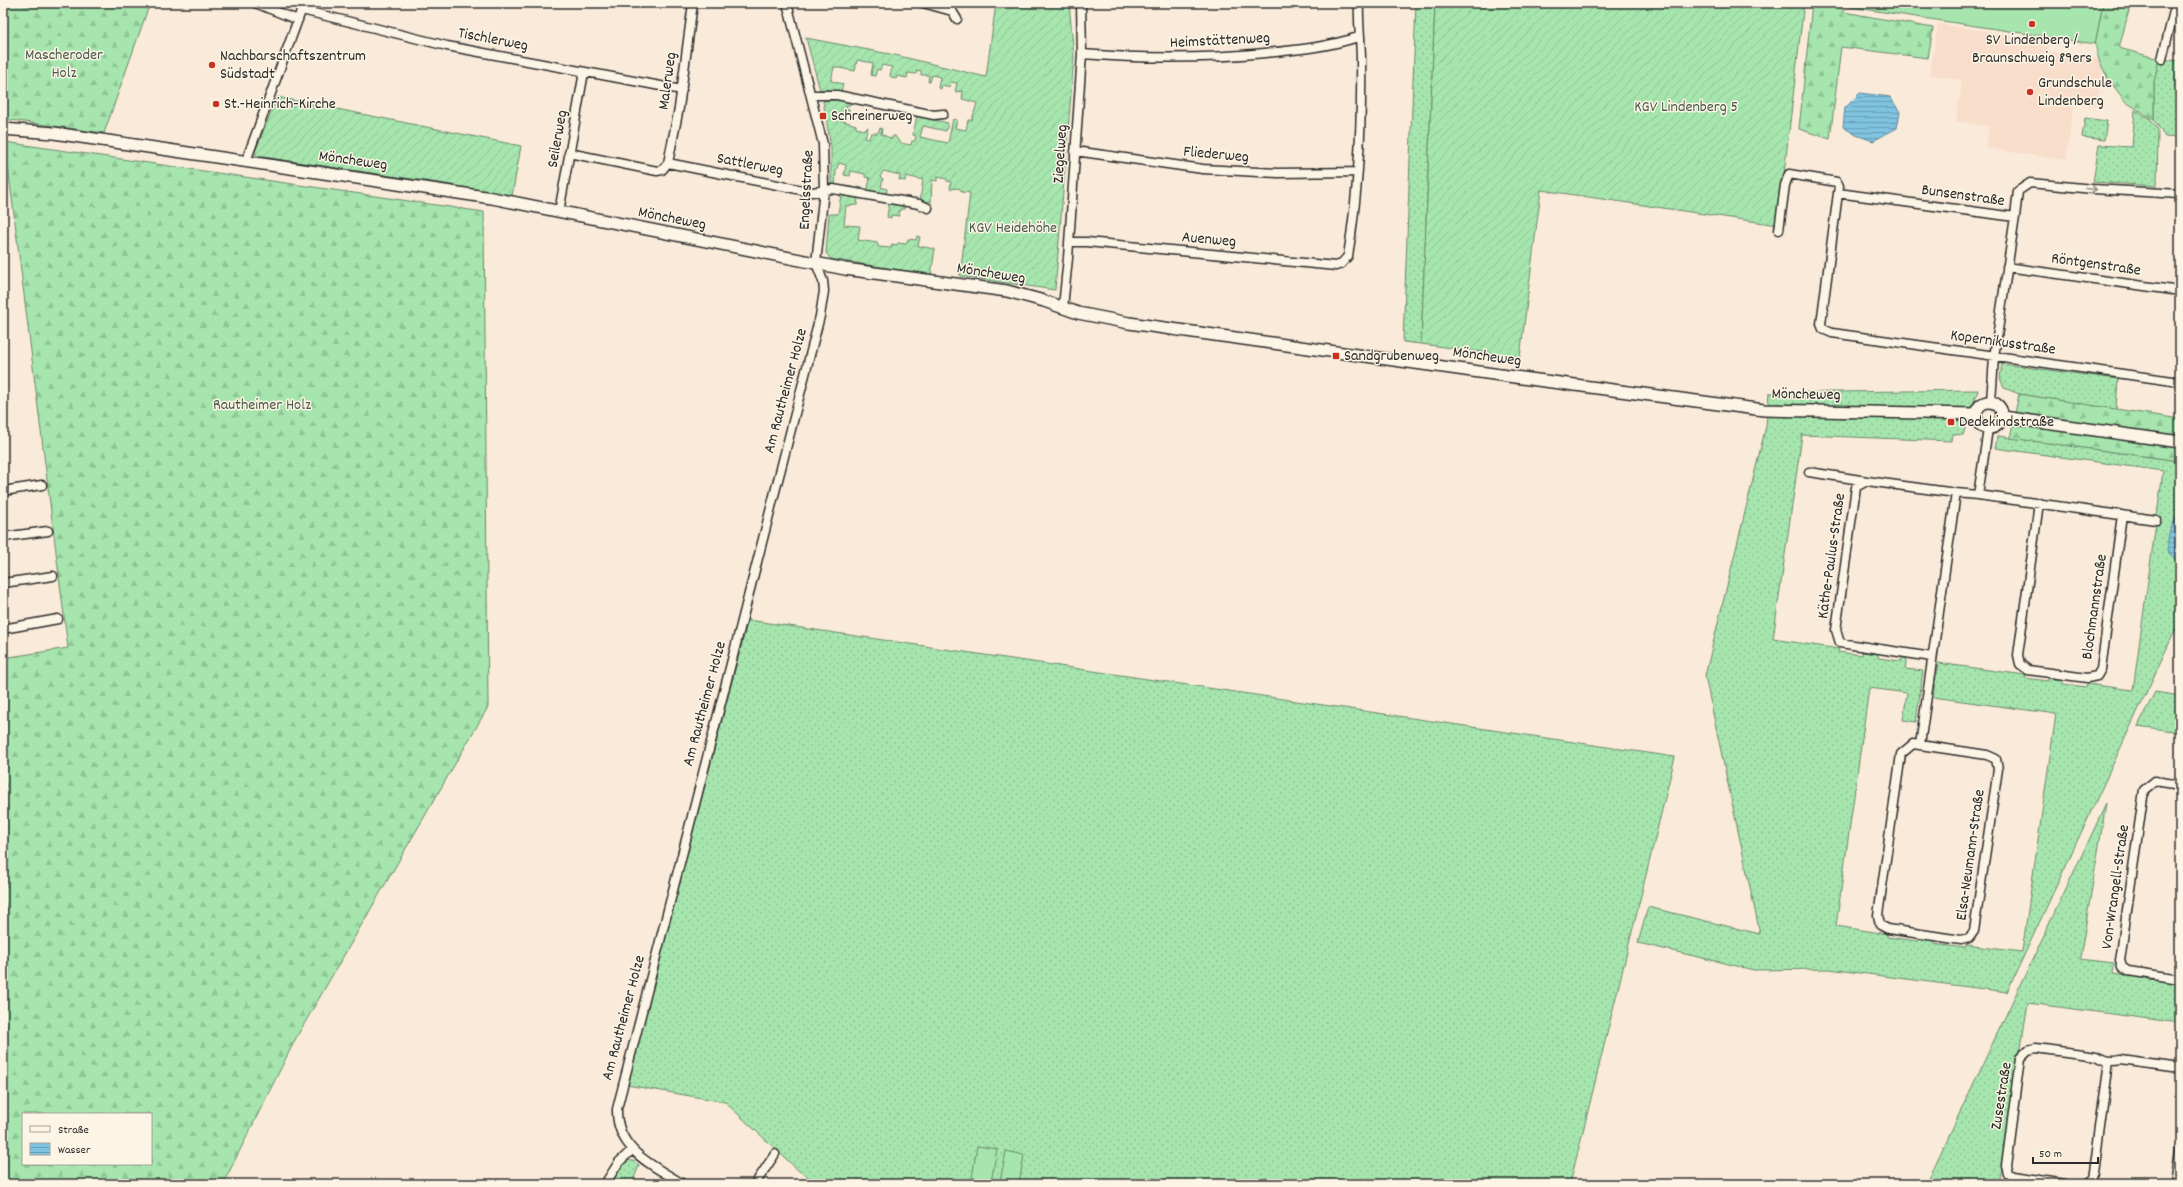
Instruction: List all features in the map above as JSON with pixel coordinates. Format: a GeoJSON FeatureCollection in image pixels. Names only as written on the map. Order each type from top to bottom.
{"type":"FeatureCollection","features":[{"type":"Feature","properties":{"kind":"main road","name":"Möncheweg"},"geometry":{"type":"LineString","coordinates":[[3,129],[54,134],[463,193],[816,264],[1007,291],[1097,317],[1129,323],[1702,403],[1769,410],[1976,414]]}},
{"type":"Feature","properties":{"kind":"main road"},"geometry":{"type":"LineString","coordinates":[[1991,402],[2000,407],[2003,417],[1998,426],[1988,428],[1979,424],[1976,414],[1983,404],[1991,402]]}},
{"type":"Feature","properties":{"kind":"main road"},"geometry":{"type":"LineString","coordinates":[[2003,417],[2180,442]]}},
{"type":"Feature","properties":{"kind":"street"},"geometry":{"type":"LineString","coordinates":[[255,3],[298,20]]}},
{"type":"Feature","properties":{"kind":"street","name":"Malerweg"},"geometry":{"type":"LineString","coordinates":[[668,162],[682,90],[694,3]]}},
{"type":"Feature","properties":{"kind":"street","name":"Engelsstraße"},"geometry":{"type":"LineString","coordinates":[[787,3],[812,95],[823,144],[824,190],[816,264]]}},
{"type":"Feature","properties":{"kind":"street"},"geometry":{"type":"LineString","coordinates":[[923,3],[952,11],[957,19]]}},
{"type":"Feature","properties":{"kind":"street","name":"Ziegelweg"},"geometry":{"type":"LineString","coordinates":[[1063,307],[1082,54],[1081,3]]}},
{"type":"Feature","properties":{"kind":"street"},"geometry":{"type":"LineString","coordinates":[[1356,172],[1361,60],[1358,37],[1359,3]]}},
{"type":"Feature","properties":{"kind":"street"},"geometry":{"type":"LineString","coordinates":[[2162,59],[2176,3]]}},
{"type":"Feature","properties":{"kind":"street"},"geometry":{"type":"LineString","coordinates":[[246,161],[303,6]]}},
{"type":"Feature","properties":{"kind":"street","name":"Tischlerweg"},"geometry":{"type":"LineString","coordinates":[[303,6],[422,40],[682,90]]}},
{"type":"Feature","properties":{"kind":"street","name":"Heimstättenweg"},"geometry":{"type":"LineString","coordinates":[[1082,54],[1164,58],[1207,57],[1316,48],[1358,37]]}},
{"type":"Feature","properties":{"kind":"street","name":"Seilerweg"},"geometry":{"type":"LineString","coordinates":[[559,212],[584,72]]}},
{"type":"Feature","properties":{"kind":"street"},"geometry":{"type":"LineString","coordinates":[[812,95],[837,95],[934,115],[943,114]]}},
{"type":"Feature","properties":{"kind":"street","name":"Fliederweg"},"geometry":{"type":"LineString","coordinates":[[1075,151],[1203,169],[1278,173],[1356,172]]}},
{"type":"Feature","properties":{"kind":"street"},"geometry":{"type":"LineString","coordinates":[[569,153],[657,171],[662,170],[668,162]]}},
{"type":"Feature","properties":{"kind":"street","name":"Sattlerweg"},"geometry":{"type":"LineString","coordinates":[[668,162],[812,192],[833,189],[912,202],[928,208]]}},
{"type":"Feature","properties":{"kind":"street","name":"Auenweg"},"geometry":{"type":"LineString","coordinates":[[1069,242],[1087,242],[1336,266],[1345,260],[1349,247],[1356,172]]}},
{"type":"Feature","properties":{"kind":"street"},"geometry":{"type":"LineString","coordinates":[[1779,230],[1785,185],[1789,174],[1837,182],[1839,186],[1838,193]]}},
{"type":"Feature","properties":{"kind":"street","name":"Bunsenstraße"},"geometry":{"type":"LineString","coordinates":[[1838,193],[2014,217],[2018,191],[2030,183],[2180,194]]}},
{"type":"Feature","properties":{"kind":"street","name":"Kopernikusstraße"},"geometry":{"type":"LineString","coordinates":[[1838,193],[1821,317],[1823,329],[1832,334],[2180,382]]}},
{"type":"Feature","properties":{"kind":"street"},"geometry":{"type":"LineString","coordinates":[[1991,402],[1994,357],[2014,217]]}},
{"type":"Feature","properties":{"kind":"street","name":"Am Rautheimer Holze"},"geometry":{"type":"LineString","coordinates":[[683,1184],[649,1163],[632,1150],[618,1130],[616,1120],[618,1096],[820,316],[824,291],[823,281],[816,264]]}},
{"type":"Feature","properties":{"kind":"street","name":"Röntgenstraße"},"geometry":{"type":"LineString","coordinates":[[2007,267],[2180,291]]}},
{"type":"Feature","properties":{"kind":"street"},"geometry":{"type":"LineString","coordinates":[[1978,495],[1988,428]]}},
{"type":"Feature","properties":{"kind":"street","name":"Käthe-Paulus-Straße"},"geometry":{"type":"LineString","coordinates":[[1809,472],[1956,492]]}},
{"type":"Feature","properties":{"kind":"street","name":"Käthe-Paulus-Straße"},"geometry":{"type":"LineString","coordinates":[[1867,481],[1856,487],[1836,630],[1840,643],[1932,657]]}},
{"type":"Feature","properties":{"kind":"street"},"geometry":{"type":"LineString","coordinates":[[3,491],[42,485]]}},
{"type":"Feature","properties":{"kind":"street"},"geometry":{"type":"LineString","coordinates":[[1920,745],[1956,492],[2156,520]]}},
{"type":"Feature","properties":{"kind":"street","name":"Blochmannstraße"},"geometry":{"type":"LineString","coordinates":[[2039,503],[2018,655],[2020,664],[2028,670],[2087,678],[2097,676],[2101,669],[2122,515]]}},
{"type":"Feature","properties":{"kind":"street"},"geometry":{"type":"LineString","coordinates":[[3,537],[48,531]]}},
{"type":"Feature","properties":{"kind":"street"},"geometry":{"type":"LineString","coordinates":[[3,583],[53,576]]}},
{"type":"Feature","properties":{"kind":"street"},"geometry":{"type":"LineString","coordinates":[[3,629],[58,620]]}},
{"type":"Feature","properties":{"kind":"street","name":"Elsa-Neumann-Straße"},"geometry":{"type":"LineString","coordinates":[[1913,744],[1920,745],[1987,755],[1996,759],[1998,769],[1974,931],[1969,938],[1961,940],[1888,929],[1880,925],[1878,915],[1901,754],[1913,744]]}},
{"type":"Feature","properties":{"kind":"street","name":"Von-Wrangell-Straße"},"geometry":{"type":"LineString","coordinates":[[2180,785],[2155,781],[2144,790],[2120,960],[2122,967],[2128,971],[2180,979]]}},
{"type":"Feature","properties":{"kind":"street","name":"Zusestraße"},"geometry":{"type":"LineString","coordinates":[[2064,1184],[2014,1176],[2008,1173],[2006,1165],[2020,1058],[2028,1050],[2036,1048],[2096,1056],[2109,1061],[2121,1060],[2180,1068]]}},
{"type":"Feature","properties":{"kind":"street"},"geometry":{"type":"LineString","coordinates":[[2087,1184],[2093,1179],[2109,1061]]}},
{"type":"Feature","properties":{"kind":"street"},"geometry":{"type":"LineString","coordinates":[[2175,1184],[2180,1149]]}},
{"type":"Feature","properties":{"kind":"street"},"geometry":{"type":"LineString","coordinates":[[605,1184],[619,1162],[632,1150]]}},
{"type":"Feature","properties":{"kind":"street"},"geometry":{"type":"LineString","coordinates":[[756,1184],[775,1154]]}},
{"type":"Feature","properties":{"kind":"shaded area","name":"Grundschule Lindenberg"},"geometry":{"type":"Polygon","coordinates":[[[1938,24],[2037,39],[2037,41],[2049,43],[2048,52],[2104,60],[2097,106],[2074,103],[2066,160],[1986,148],[1989,126],[1956,121],[1962,80],[1930,75],[1938,24]]]}},
{"type":"Feature","properties":{"kind":"green space","name":"Mascheroder Holz"},"geometry":{"type":"Polygon","coordinates":[[[3,3],[150,3],[104,133],[3,119],[3,3]]]}},
{"type":"Feature","properties":{"kind":"green space","name":"KGV Heidehöhe"},"geometry":{"type":"Polygon","coordinates":[[[996,3],[1069,3],[1074,57],[1055,290],[960,276],[970,193],[962,192],[959,188],[950,189],[951,182],[947,181],[947,179],[937,177],[937,181],[932,180],[931,202],[920,200],[923,180],[906,176],[905,181],[899,180],[900,175],[883,171],[880,177],[883,179],[881,187],[887,189],[886,194],[858,190],[858,187],[868,189],[870,178],[865,177],[865,174],[851,171],[850,176],[844,175],[846,165],[839,163],[836,170],[835,186],[831,185],[831,147],[823,101],[838,100],[850,102],[850,105],[847,105],[846,108],[849,109],[849,111],[842,111],[840,120],[856,125],[856,128],[865,130],[868,127],[865,138],[869,139],[871,133],[878,133],[880,128],[882,129],[881,134],[892,139],[893,136],[895,136],[900,142],[911,145],[912,141],[915,141],[916,136],[913,135],[917,116],[948,123],[946,131],[923,126],[920,137],[948,143],[953,119],[957,120],[955,128],[966,130],[968,120],[972,120],[977,103],[962,99],[963,91],[955,92],[957,83],[951,82],[950,87],[942,85],[941,89],[938,88],[940,77],[932,75],[930,82],[928,82],[929,75],[921,75],[921,71],[917,70],[916,74],[908,73],[907,78],[897,76],[896,79],[890,76],[892,67],[882,65],[880,70],[877,69],[875,76],[871,75],[873,63],[857,60],[855,71],[834,67],[831,81],[843,84],[841,92],[827,89],[820,90],[806,38],[895,55],[986,77],[996,3]]]}},
{"type":"Feature","properties":{"kind":"green space"},"geometry":{"type":"Polygon","coordinates":[[[1416,3],[1435,3],[1421,344],[1403,342],[1416,3]]]}},
{"type":"Feature","properties":{"kind":"green space","name":"KGV Lindenberg 5"},"geometry":{"type":"Polygon","coordinates":[[[1435,3],[1804,3],[1778,225],[1541,190],[1520,357],[1421,344],[1435,3]]]}},
{"type":"Feature","properties":{"kind":"green space"},"geometry":{"type":"Polygon","coordinates":[[[1812,3],[1837,3],[1844,12],[1933,28],[1928,58],[1841,47],[1830,139],[1799,129],[1812,3]]]}},
{"type":"Feature","properties":{"kind":"green space","name":"SV Lindenberg / Braunschweig 89ers"},"geometry":{"type":"Polygon","coordinates":[[[1837,3],[2103,3],[2095,44],[1837,5],[1837,3]]]}},
{"type":"Feature","properties":{"kind":"green space"},"geometry":{"type":"Polygon","coordinates":[[[2103,3],[2131,3],[2119,48],[2159,59],[2154,82],[2154,120],[2126,102],[2108,79],[2099,60],[2095,44],[2103,3]]]}},
{"type":"Feature","properties":{"kind":"green space"},"geometry":{"type":"Polygon","coordinates":[[[2159,59],[2180,61],[2180,138],[2165,137],[2154,120],[2154,82],[2159,59]]]}},
{"type":"Feature","properties":{"kind":"green space"},"geometry":{"type":"Polygon","coordinates":[[[277,97],[521,146],[512,196],[439,183],[256,156],[255,152],[277,97]]]}},
{"type":"Feature","properties":{"kind":"green space"},"geometry":{"type":"Polygon","coordinates":[[[2135,110],[2150,119],[2158,130],[2157,186],[2093,182],[2099,145],[2132,147],[2135,110]]]}},
{"type":"Feature","properties":{"kind":"green space"},"geometry":{"type":"Polygon","coordinates":[[[2085,118],[2107,121],[2104,140],[2082,137],[2085,118]]]}},
{"type":"Feature","properties":{"kind":"green space","name":"Rautheimer Holz"},"geometry":{"type":"Polygon","coordinates":[[[5,142],[484,212],[488,707],[296,1038],[223,1184],[3,1184],[3,658],[68,648],[5,142]]]}},
{"type":"Feature","properties":{"kind":"green space"},"geometry":{"type":"Polygon","coordinates":[[[841,195],[858,198],[857,205],[846,206],[844,225],[860,226],[858,240],[878,243],[878,247],[891,248],[892,244],[906,244],[908,239],[916,240],[917,236],[920,237],[918,246],[935,249],[931,275],[831,259],[826,253],[829,214],[838,214],[841,195]]]}},
{"type":"Feature","properties":{"kind":"green space"},"geometry":{"type":"Polygon","coordinates":[[[889,203],[905,206],[904,209],[900,209],[899,216],[891,215],[891,218],[887,217],[889,203]]]}},
{"type":"Feature","properties":{"kind":"green space"},"geometry":{"type":"Polygon","coordinates":[[[2002,364],[2118,379],[2116,410],[2019,394],[2004,388],[2000,378],[2002,364]]]}},
{"type":"Feature","properties":{"kind":"green space"},"geometry":{"type":"Polygon","coordinates":[[[1978,390],[1963,435],[1952,434],[1951,441],[1802,435],[1773,639],[1839,649],[1838,652],[1862,655],[1862,652],[1878,654],[1878,658],[1901,661],[1902,658],[1907,658],[1905,669],[1923,671],[1916,722],[1903,720],[1907,693],[1869,688],[1836,926],[1887,934],[1887,937],[1918,941],[1919,938],[1934,940],[1934,944],[1965,948],[1966,945],[2022,952],[2056,714],[1933,697],[1938,663],[2025,675],[2025,678],[2048,681],[2048,678],[2063,680],[2063,684],[2086,687],[2087,684],[2133,690],[2163,471],[1995,448],[1998,436],[2180,461],[2180,620],[2007,992],[1829,969],[1754,970],[1638,943],[1648,907],[1760,934],[1705,676],[1766,426],[1769,393],[1978,390]]]}},
{"type":"Feature","properties":{"kind":"green space"},"geometry":{"type":"Polygon","coordinates":[[[2019,394],[2180,419],[2180,461],[2010,438],[2019,394]]]}},
{"type":"Feature","properties":{"kind":"green space"},"geometry":{"type":"Polygon","coordinates":[[[748,620],[1675,757],[1570,1184],[819,1184],[799,1171],[725,1102],[627,1085],[748,620]]]}},
{"type":"Feature","properties":{"kind":"green space"},"geometry":{"type":"Polygon","coordinates":[[[2155,692],[2180,696],[2180,732],[2138,726],[2155,692]]]}},
{"type":"Feature","properties":{"kind":"green space"},"geometry":{"type":"Polygon","coordinates":[[[2106,804],[2080,959],[2114,963],[2113,973],[2145,977],[2147,980],[2180,982],[2180,1023],[2028,1003],[1999,1184],[1926,1184],[2106,804]]]}},
{"type":"Feature","properties":{"kind":"green space"},"geometry":{"type":"Polygon","coordinates":[[[977,1146],[997,1149],[991,1182],[972,1178],[977,1146]]]}},
{"type":"Feature","properties":{"kind":"green space"},"geometry":{"type":"Polygon","coordinates":[[[1006,1151],[1024,1155],[1019,1184],[1000,1182],[1006,1151]]]}},
{"type":"Feature","properties":{"kind":"green space"},"geometry":{"type":"Polygon","coordinates":[[[625,1160],[633,1161],[639,1165],[632,1184],[608,1184],[625,1160]]]}},
{"type":"Feature","properties":{"kind":"water"},"geometry":{"type":"Polygon","coordinates":[[[1860,93],[1890,97],[1900,112],[1897,128],[1873,141],[1856,135],[1843,127],[1845,108],[1860,93]]]}},
{"type":"Feature","properties":{"kind":"water"},"geometry":{"type":"Polygon","coordinates":[[[2180,513],[2180,562],[2178,562],[2169,553],[2168,537],[2174,522],[2180,513]]]}},
{"type":"Feature","properties":{"kind":"place","name":"SV Lindenberg / Braunschweig 89ers"},"geometry":{"type":"Point","coordinates":[2032,24]}},
{"type":"Feature","properties":{"kind":"place","name":"Nachbarschaftszentrum Südstadt"},"geometry":{"type":"Point","coordinates":[212,65]}},
{"type":"Feature","properties":{"kind":"place","name":"Grundschule Lindenberg"},"geometry":{"type":"Point","coordinates":[2030,92]}},
{"type":"Feature","properties":{"kind":"place","name":"St.-Heinrich-Kirche"},"geometry":{"type":"Point","coordinates":[216,104]}},
{"type":"Feature","properties":{"kind":"place","name":"Schreinerweg"},"geometry":{"type":"Point","coordinates":[823,116]}},
{"type":"Feature","properties":{"kind":"place","name":"Sandgrubenweg"},"geometry":{"type":"Point","coordinates":[1336,356]}},
{"type":"Feature","properties":{"kind":"place","name":"Dedekindstraße"},"geometry":{"type":"Point","coordinates":[1951,422]}}]}
